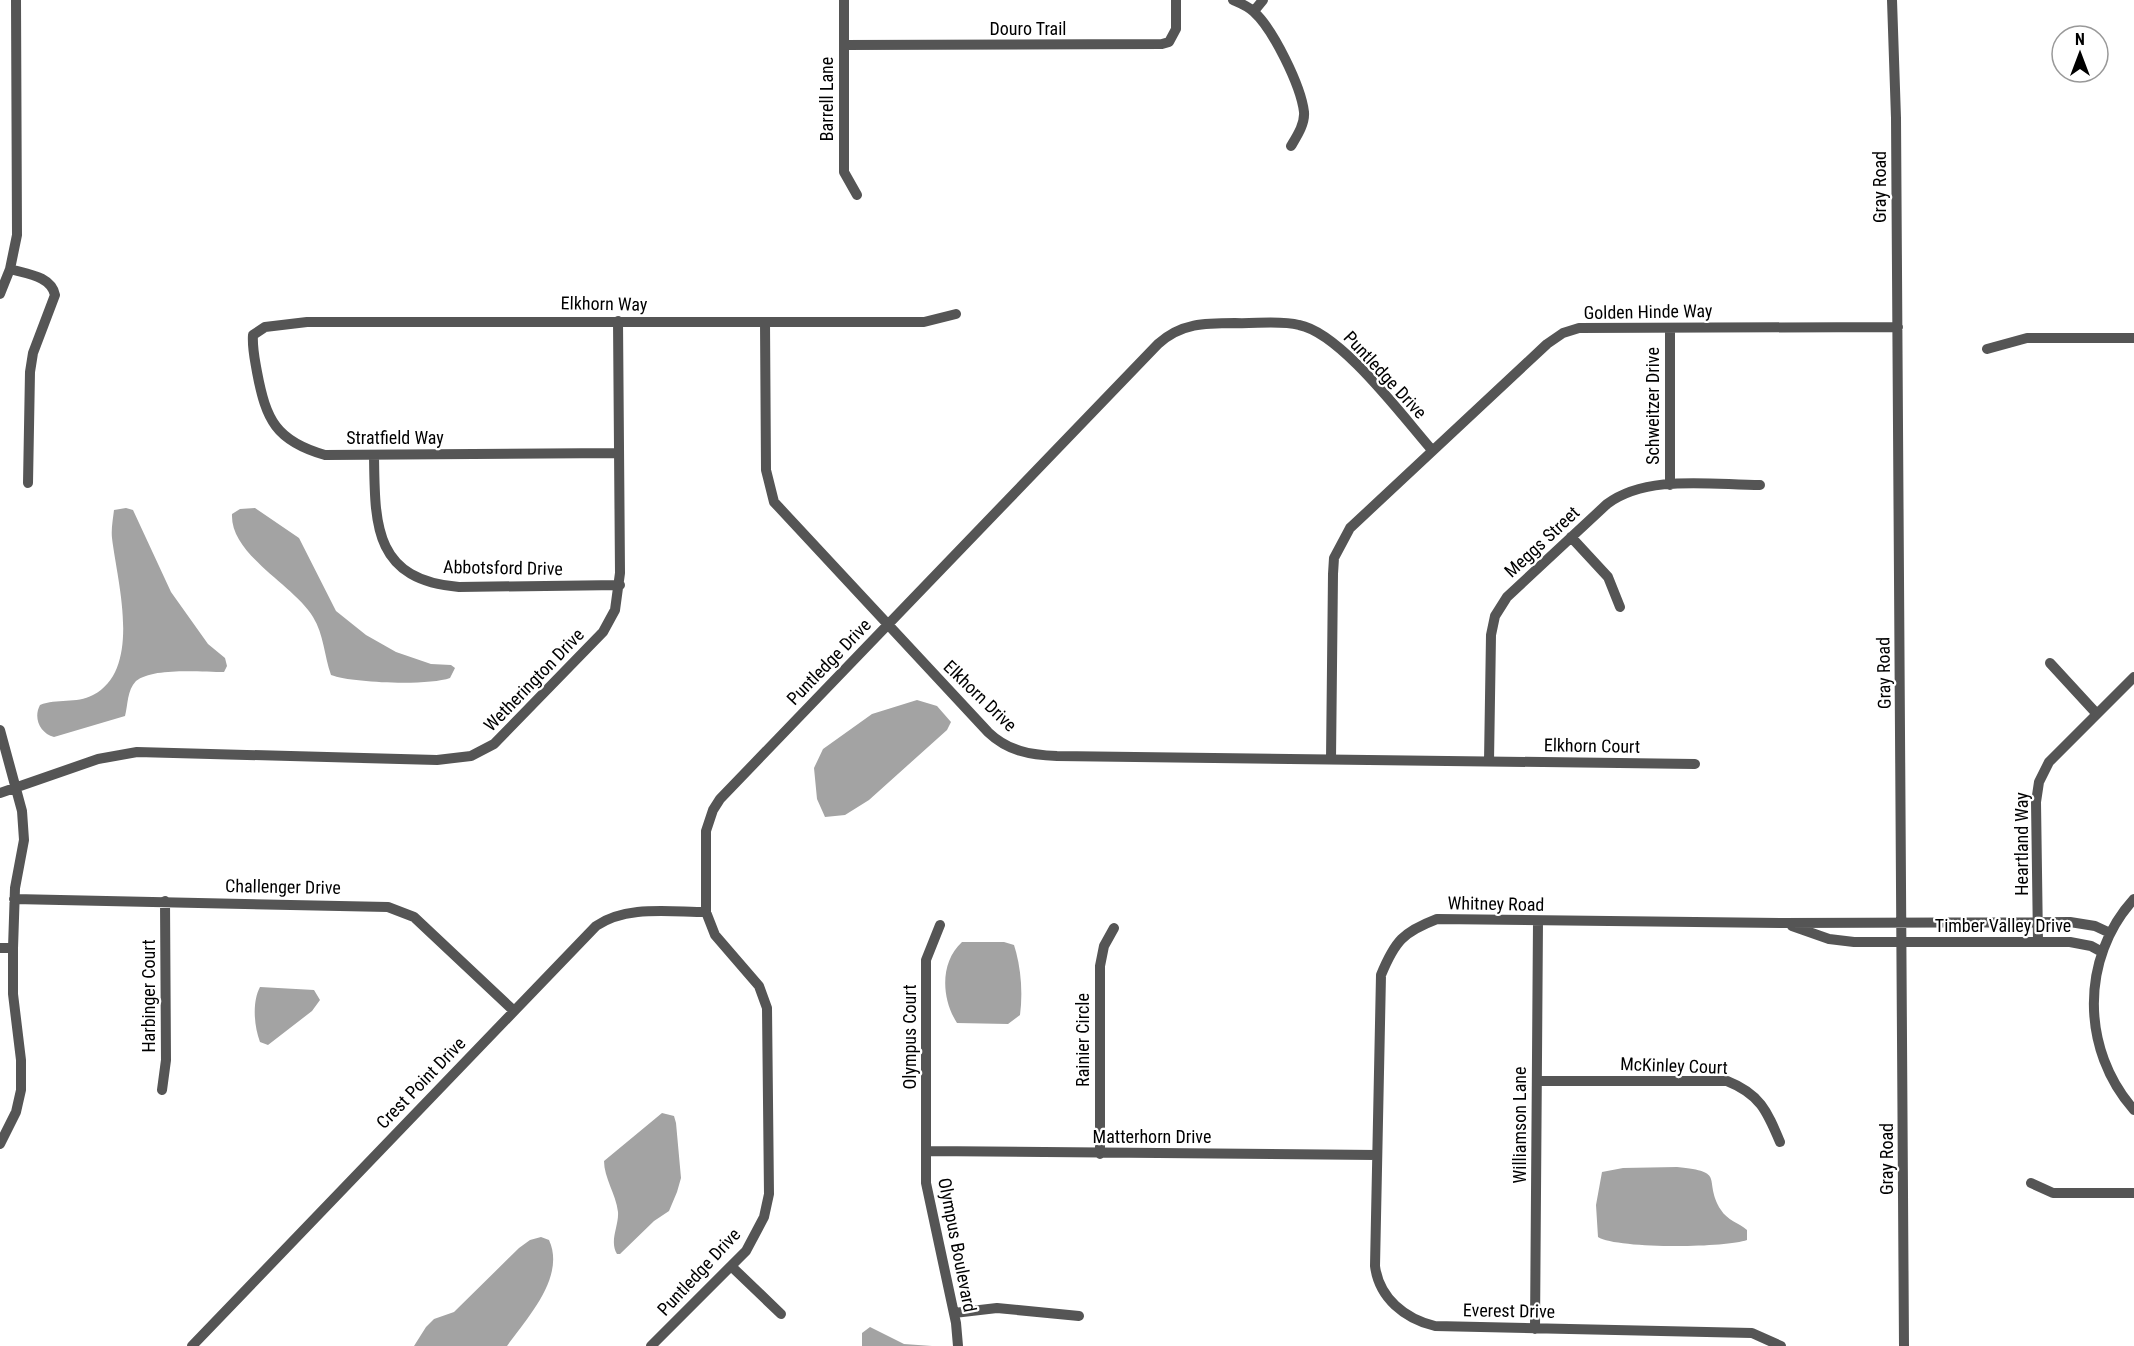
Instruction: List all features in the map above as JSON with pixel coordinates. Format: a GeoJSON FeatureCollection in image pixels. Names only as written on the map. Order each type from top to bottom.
{"type":"FeatureCollection","features":[{"type":"Feature","properties":{"kind":"street"},"geometry":{"type":"LineString","coordinates":[[0,294],[16,245],[18,215],[16,0]]}},
{"type":"Feature","properties":{"kind":"street","name":"Barrell Lane"},"geometry":{"type":"LineString","coordinates":[[844,0],[844,172],[857,195]]}},
{"type":"Feature","properties":{"kind":"street","name":"Douro Trail"},"geometry":{"type":"LineString","coordinates":[[844,45],[1162,44],[1169,42],[1176,29],[1176,0]]}},
{"type":"Feature","properties":{"kind":"street"},"geometry":{"type":"LineString","coordinates":[[1233,0],[1254,11],[1272,37],[1298,89],[1304,114],[1300,132],[1291,146]]}},
{"type":"Feature","properties":{"kind":"street"},"geometry":{"type":"LineString","coordinates":[[1254,11],[1263,0]]}},
{"type":"Feature","properties":{"kind":"street","name":"Gray Road"},"geometry":{"type":"LineString","coordinates":[[1892,0],[1898,327],[1904,1346]]}},
{"type":"Feature","properties":{"kind":"street"},"geometry":{"type":"LineString","coordinates":[[10,269],[45,280],[52,286],[55,295],[33,353],[30,372],[28,483]]}},
{"type":"Feature","properties":{"kind":"street","name":"Elkhorn Way"},"geometry":{"type":"LineString","coordinates":[[253,335],[265,327],[307,322],[924,322],[956,314]]}},
{"type":"Feature","properties":{"kind":"street","name":"Wetherington Drive"},"geometry":{"type":"LineString","coordinates":[[0,793],[98,759],[137,752],[437,760],[471,756],[500,739],[603,632],[615,610],[620,585],[618,321]]}},
{"type":"Feature","properties":{"kind":"street","name":"Elkhorn Drive"},"geometry":{"type":"LineString","coordinates":[[765,322],[766,470],[770,490],[781,511],[988,732],[1002,744],[1023,753],[1057,756],[1489,761]]}},
{"type":"Feature","properties":{"kind":"street","name":"Puntledge Drive"},"geometry":{"type":"LineString","coordinates":[[651,1346],[746,1251],[760,1229],[769,1194],[768,1016],[759,986],[716,935],[706,912],[706,831],[713,810],[887,625],[1158,344],[1178,329],[1212,323],[1298,324],[1319,332],[1330,339],[1369,379],[1432,450]]}},
{"type":"Feature","properties":{"kind":"street","name":"Golden Hinde Way"},"geometry":{"type":"LineString","coordinates":[[1331,759],[1334,558],[1350,528],[1547,344],[1563,333],[1579,328],[1898,327]]}},
{"type":"Feature","properties":{"kind":"street","name":"Schweitzer Drive"},"geometry":{"type":"LineString","coordinates":[[1670,328],[1670,485]]}},
{"type":"Feature","properties":{"kind":"street","name":"Stratfield Way"},"geometry":{"type":"LineString","coordinates":[[253,335],[253,349],[264,403],[279,433],[308,450],[325,455],[619,453]]}},
{"type":"Feature","properties":{"kind":"street"},"geometry":{"type":"LineString","coordinates":[[1987,349],[2017,339],[2134,338]]}},
{"type":"Feature","properties":{"kind":"street","name":"Abbotsford Drive"},"geometry":{"type":"LineString","coordinates":[[374,455],[375,513],[382,539],[398,563],[416,578],[435,584],[459,587],[620,585]]}},
{"type":"Feature","properties":{"kind":"street","name":"Meggs Street"},"geometry":{"type":"LineString","coordinates":[[1489,761],[1490,644],[1495,616],[1507,597],[1606,504],[1624,493],[1641,487],[1670,485],[1760,485]]}},
{"type":"Feature","properties":{"kind":"street"},"geometry":{"type":"LineString","coordinates":[[1571,537],[1608,577],[1620,607]]}},
{"type":"Feature","properties":{"kind":"street"},"geometry":{"type":"LineString","coordinates":[[2050,663],[2096,713]]}},
{"type":"Feature","properties":{"kind":"street","name":"Heartland Way"},"geometry":{"type":"LineString","coordinates":[[2038,942],[2036,802],[2039,782],[2055,754],[2134,677]]}},
{"type":"Feature","properties":{"kind":"street"},"geometry":{"type":"LineString","coordinates":[[0,730],[23,818],[24,840],[14,898],[13,948],[13,994],[21,1060],[21,1090],[16,1112],[0,1144]]}},
{"type":"Feature","properties":{"kind":"street","name":"Elkhorn Court"},"geometry":{"type":"LineString","coordinates":[[1489,761],[1695,764]]}},
{"type":"Feature","properties":{"kind":"street","name":"Challenger Drive"},"geometry":{"type":"LineString","coordinates":[[14,898],[376,906],[397,909],[414,917],[513,1010]]}},
{"type":"Feature","properties":{"kind":"street"},"geometry":{"type":"LineString","coordinates":[[2134,898],[2110,933],[2102,952],[2093,994],[2098,1042],[2117,1088],[2134,1110]]}},
{"type":"Feature","properties":{"kind":"street","name":"Harbinger Court"},"geometry":{"type":"LineString","coordinates":[[162,1090],[165,1060],[165,901]]}},
{"type":"Feature","properties":{"kind":"street","name":"Crest Point Drive"},"geometry":{"type":"LineString","coordinates":[[192,1346],[588,933],[605,919],[630,912],[706,912]]}},
{"type":"Feature","properties":{"kind":"street","name":"Whitney Road"},"geometry":{"type":"LineString","coordinates":[[1377,1155],[1381,975],[1391,949],[1405,933],[1437,919],[1903,923]]}},
{"type":"Feature","properties":{"kind":"street","name":"Williamson Lane"},"geometry":{"type":"LineString","coordinates":[[1535,1329],[1538,921]]}},
{"type":"Feature","properties":{"kind":"street","name":"Whitney Road"},"geometry":{"type":"LineString","coordinates":[[1783,923],[1829,939],[1902,943]]}},
{"type":"Feature","properties":{"kind":"street","name":"Timber Valley Drive"},"geometry":{"type":"LineString","coordinates":[[1903,923],[2083,923],[2110,933]]}},
{"type":"Feature","properties":{"kind":"street","name":"Olympus Court"},"geometry":{"type":"LineString","coordinates":[[926,1151],[926,960],[940,925]]}},
{"type":"Feature","properties":{"kind":"street","name":"Rainier Circle"},"geometry":{"type":"LineString","coordinates":[[1100,1154],[1100,966],[1104,946],[1114,928]]}},
{"type":"Feature","properties":{"kind":"street","name":"Timber Valley Drive"},"geometry":{"type":"LineString","coordinates":[[1902,943],[2083,944],[2102,952]]}},
{"type":"Feature","properties":{"kind":"street"},"geometry":{"type":"LineString","coordinates":[[0,948],[13,948]]}},
{"type":"Feature","properties":{"kind":"street","name":"McKinley Court"},"geometry":{"type":"LineString","coordinates":[[1537,1081],[1727,1081],[1747,1091],[1766,1109],[1780,1142]]}},
{"type":"Feature","properties":{"kind":"street","name":"Matterhorn Drive"},"geometry":{"type":"LineString","coordinates":[[926,1151],[1377,1155]]}},
{"type":"Feature","properties":{"kind":"street","name":"Olympus Boulevard"},"geometry":{"type":"LineString","coordinates":[[926,1151],[926,1183],[954,1312],[958,1346]]}},
{"type":"Feature","properties":{"kind":"street","name":"Everest Drive"},"geometry":{"type":"LineString","coordinates":[[1377,1155],[1376,1276],[1390,1302],[1419,1322],[1435,1326],[1752,1333],[1781,1346]]}},
{"type":"Feature","properties":{"kind":"street"},"geometry":{"type":"LineString","coordinates":[[2031,1183],[2053,1193],[2134,1193]]}},
{"type":"Feature","properties":{"kind":"street"},"geometry":{"type":"LineString","coordinates":[[731,1266],[781,1314]]}},
{"type":"Feature","properties":{"kind":"street"},"geometry":{"type":"LineString","coordinates":[[954,1312],[998,1308],[1079,1317]]}},
{"type":"Feature","properties":{"kind":"shaded area"},"geometry":{"type":"Polygon","coordinates":[[[126,508],[133,510],[171,592],[208,644],[225,658],[227,666],[224,672],[178,671],[144,677],[136,681],[131,689],[125,716],[54,737],[45,732],[39,724],[37,715],[40,705],[87,698],[93,695],[108,683],[118,666],[123,623],[112,528],[114,510],[126,508]]]}},
{"type":"Feature","properties":{"kind":"shaded area"},"geometry":{"type":"Polygon","coordinates":[[[255,508],[299,538],[336,611],[366,635],[396,652],[431,664],[451,665],[455,668],[450,678],[425,682],[390,682],[355,680],[331,675],[313,617],[292,593],[252,556],[241,543],[234,529],[232,514],[240,509],[255,508]]]}},
{"type":"Feature","properties":{"kind":"shaded area"},"geometry":{"type":"Polygon","coordinates":[[[917,700],[937,706],[951,722],[947,730],[869,800],[845,815],[825,817],[817,799],[814,768],[823,749],[872,714],[917,700]]]}},
{"type":"Feature","properties":{"kind":"shaded area"},"geometry":{"type":"Polygon","coordinates":[[[962,942],[1004,942],[1014,945],[1020,971],[1021,1006],[1020,1015],[1008,1024],[957,1023],[948,1003],[945,981],[950,960],[962,942]]]}},
{"type":"Feature","properties":{"kind":"shaded area"},"geometry":{"type":"Polygon","coordinates":[[[260,987],[314,990],[320,1000],[312,1011],[268,1045],[260,1042],[255,1022],[257,993],[260,987]]]}},
{"type":"Feature","properties":{"kind":"shaded area"},"geometry":{"type":"Polygon","coordinates":[[[662,1113],[674,1116],[676,1123],[681,1178],[677,1192],[669,1211],[654,1221],[620,1254],[617,1254],[614,1239],[618,1212],[604,1161],[662,1113]]]}},
{"type":"Feature","properties":{"kind":"shaded area"},"geometry":{"type":"Polygon","coordinates":[[[1677,1167],[1703,1171],[1708,1175],[1721,1210],[1747,1230],[1747,1240],[1717,1245],[1671,1246],[1626,1244],[1598,1237],[1596,1205],[1602,1172],[1623,1168],[1677,1167]]]}},
{"type":"Feature","properties":{"kind":"shaded area"},"geometry":{"type":"Polygon","coordinates":[[[541,1237],[549,1240],[553,1254],[548,1282],[534,1310],[507,1346],[414,1346],[434,1319],[454,1312],[519,1248],[530,1240],[541,1237]]]}},
{"type":"Feature","properties":{"kind":"shaded area"},"geometry":{"type":"Polygon","coordinates":[[[870,1327],[904,1344],[932,1346],[862,1346],[862,1333],[870,1327]]]}}]}
